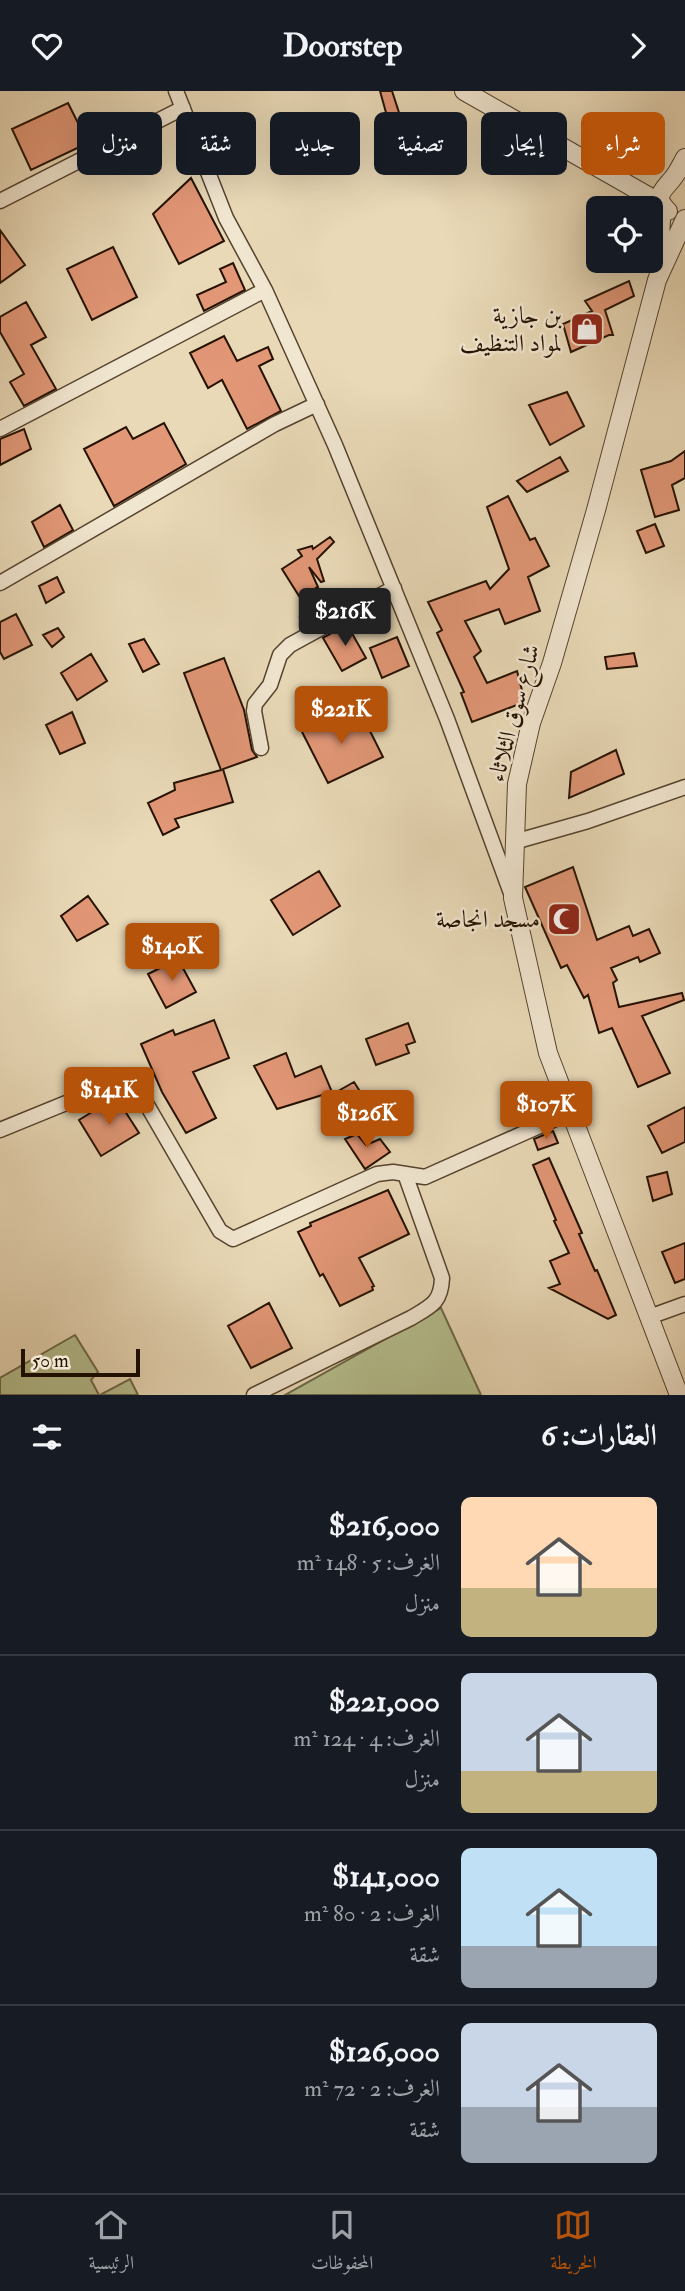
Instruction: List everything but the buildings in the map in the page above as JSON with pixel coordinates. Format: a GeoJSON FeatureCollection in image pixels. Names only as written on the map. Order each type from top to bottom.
{"type":"FeatureCollection","features":[{"type":"Feature","properties":{"kind":"street"},"geometry":{"type":"LineString","coordinates":[[176,91],[226,218],[265,290],[317,404],[394,588],[447,719],[513,898]]}},
{"type":"Feature","properties":{"kind":"street"},"geometry":{"type":"LineString","coordinates":[[464,91],[648,196]]}},
{"type":"Feature","properties":{"kind":"street"},"geometry":{"type":"LineString","coordinates":[[0,201],[183,108]]}},
{"type":"Feature","properties":{"kind":"street"},"geometry":{"type":"LineString","coordinates":[[661,196],[663,188],[678,181],[685,158]]}},
{"type":"Feature","properties":{"kind":"street"},"geometry":{"type":"LineString","coordinates":[[630,186],[678,181]]}},
{"type":"Feature","properties":{"kind":"street"},"geometry":{"type":"LineString","coordinates":[[663,205],[670,212],[685,211]]}},
{"type":"Feature","properties":{"kind":"street"},"geometry":{"type":"LineString","coordinates":[[657,281],[685,219]]}},
{"type":"Feature","properties":{"kind":"street"},"geometry":{"type":"LineString","coordinates":[[657,281],[658,273]]}},
{"type":"Feature","properties":{"kind":"street","name":"شارع سوق الثلاثاء"},"geometry":{"type":"LineString","coordinates":[[657,281],[596,510],[552,663],[531,723],[517,784],[513,898],[548,1053],[679,1395]]}},
{"type":"Feature","properties":{"kind":"street"},"geometry":{"type":"LineString","coordinates":[[0,429],[265,290]]}},
{"type":"Feature","properties":{"kind":"street"},"geometry":{"type":"LineString","coordinates":[[0,583],[275,424],[317,404]]}},
{"type":"Feature","properties":{"kind":"street"},"geometry":{"type":"LineString","coordinates":[[261,748],[255,704],[270,685],[280,655],[290,645],[394,588]]}},
{"type":"Feature","properties":{"kind":"street"},"geometry":{"type":"LineString","coordinates":[[514,842],[588,821],[685,787]]}},
{"type":"Feature","properties":{"kind":"street"},"geometry":{"type":"LineString","coordinates":[[0,1130],[120,1081],[127,1082],[134,1086],[143,1098],[220,1231],[233,1239],[377,1174],[393,1172],[425,1177],[571,1112]]}},
{"type":"Feature","properties":{"kind":"street"},"geometry":{"type":"LineString","coordinates":[[254,1395],[411,1318],[437,1299],[441,1293],[442,1277],[405,1174]]}},
{"type":"Feature","properties":{"kind":"street"},"geometry":{"type":"LineString","coordinates":[[649,1317],[685,1304]]}},
{"type":"Feature","properties":{"kind":"green space"},"geometry":{"type":"Polygon","coordinates":[[[441,1308],[481,1395],[285,1395],[441,1308]]]}},
{"type":"Feature","properties":{"kind":"green space"},"geometry":{"type":"Polygon","coordinates":[[[75,1335],[98,1372],[91,1380],[99,1395],[0,1395],[0,1378],[75,1335]]]}},
{"type":"Feature","properties":{"kind":"green space"},"geometry":{"type":"Polygon","coordinates":[[[130,1379],[138,1395],[100,1395],[130,1379]]]}},
{"type":"Feature","properties":{"kind":"place","name":"بن جازية لمواد التنظيف"},"geometry":{"type":"Point","coordinates":[587,329]}},
{"type":"Feature","properties":{"kind":"place","name":"مسجد انجاصة"},"geometry":{"type":"Point","coordinates":[564,919]}}]}
